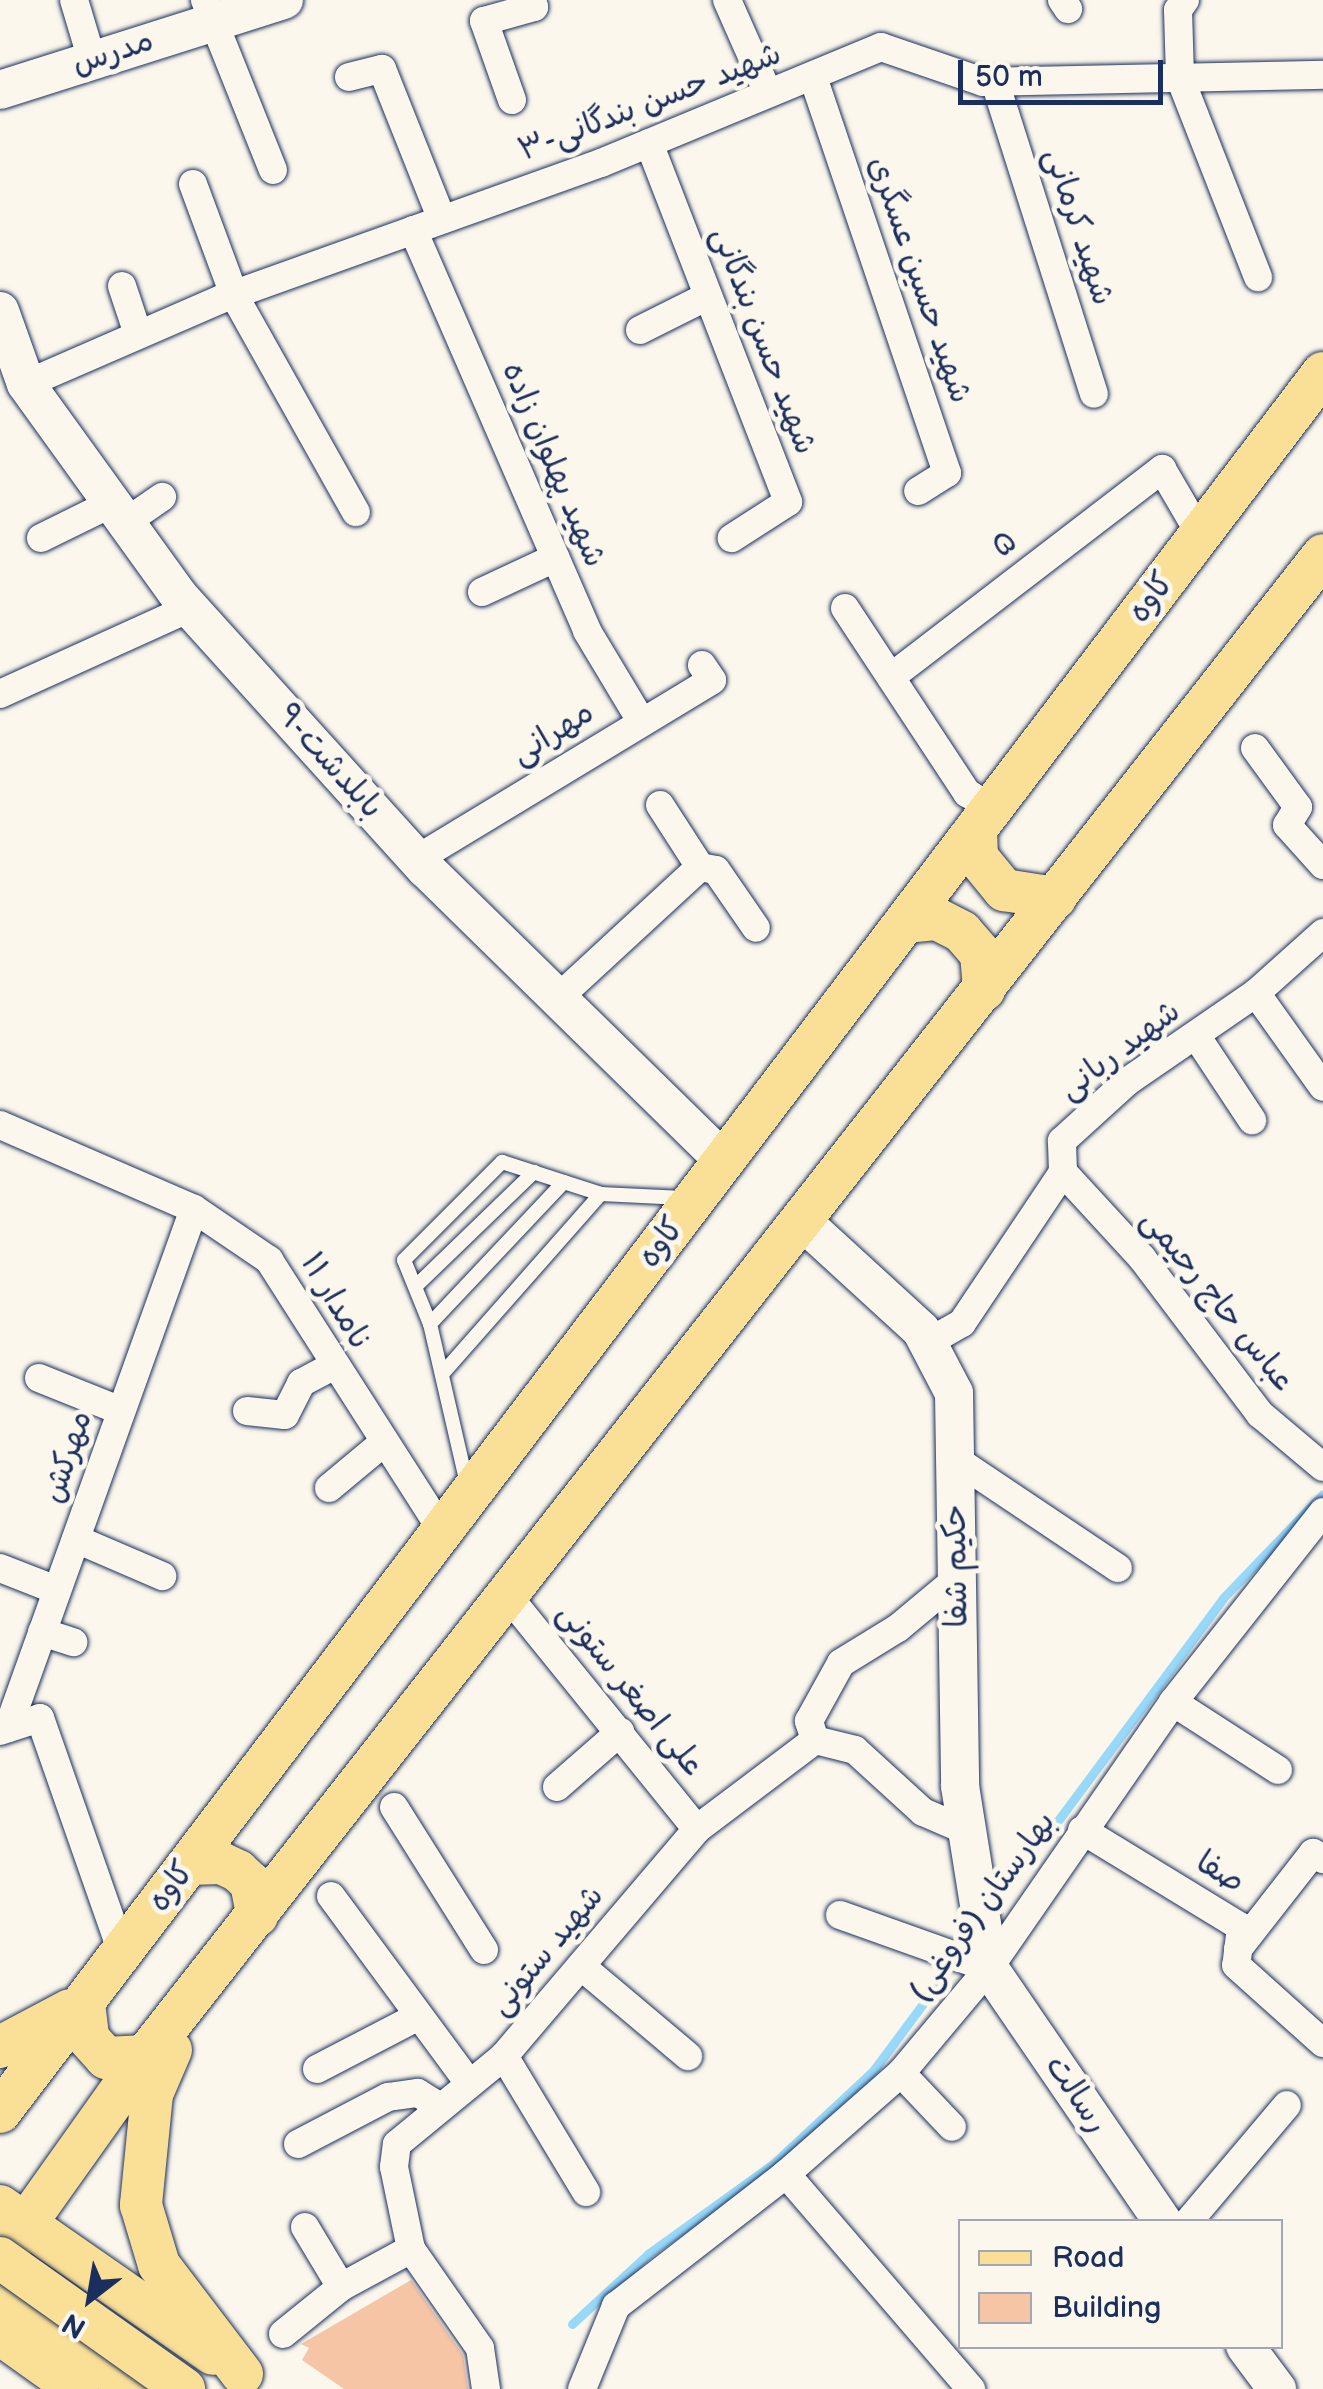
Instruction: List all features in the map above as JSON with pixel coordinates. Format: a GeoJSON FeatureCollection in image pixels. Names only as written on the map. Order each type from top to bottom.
{"type":"FeatureCollection","features":[{"type":"Feature","properties":{"kind":"main road","name":"کاوه"},"geometry":{"type":"LineString","coordinates":[[0,2112],[1323,373]]}},
{"type":"Feature","properties":{"kind":"main road"},"geometry":{"type":"LineString","coordinates":[[7,2237],[1323,555]]}},
{"type":"Feature","properties":{"kind":"main road"},"geometry":{"type":"LineString","coordinates":[[984,818],[977,856],[1004,890],[1055,898]]}},
{"type":"Feature","properties":{"kind":"main road"},"geometry":{"type":"LineString","coordinates":[[906,922],[937,919],[962,932],[981,954],[984,990]]}},
{"type":"Feature","properties":{"kind":"main road"},"geometry":{"type":"LineString","coordinates":[[190,1864],[221,1863],[238,1871],[250,1883],[257,1915]]}},
{"type":"Feature","properties":{"kind":"main road"},"geometry":{"type":"LineString","coordinates":[[196,1992],[152,2094],[141,2205],[159,2265],[252,2382]]}},
{"type":"Feature","properties":{"kind":"main road"},"geometry":{"type":"LineString","coordinates":[[0,2047],[84,2002],[88,2038],[106,2058],[145,2056]]}},
{"type":"Feature","properties":{"kind":"main road"},"geometry":{"type":"LineString","coordinates":[[7,2237],[252,2382]]}},
{"type":"Feature","properties":{"kind":"main road"},"geometry":{"type":"LineString","coordinates":[[7,2237],[184,2389]]}},
{"type":"Feature","properties":{"kind":"main road"},"geometry":{"type":"LineString","coordinates":[[0,2294],[135,2389]]}},
{"type":"Feature","properties":{"kind":"main road"},"geometry":{"type":"LineString","coordinates":[[0,2334],[77,2389]]}},
{"type":"Feature","properties":{"kind":"street"},"geometry":{"type":"LineString","coordinates":[[74,0],[92,60]]}},
{"type":"Feature","properties":{"kind":"street","name":"مدرس"},"geometry":{"type":"LineString","coordinates":[[0,90],[92,60],[210,10],[284,0]]}},
{"type":"Feature","properties":{"kind":"street"},"geometry":{"type":"LineString","coordinates":[[512,100],[484,21],[534,7],[532,0]]}},
{"type":"Feature","properties":{"kind":"street"},"geometry":{"type":"LineString","coordinates":[[727,0],[768,93]]}},
{"type":"Feature","properties":{"kind":"street"},"geometry":{"type":"LineString","coordinates":[[1185,0],[1178,10],[1180,78],[1258,277]]}},
{"type":"Feature","properties":{"kind":"street"},"geometry":{"type":"LineString","coordinates":[[210,10],[274,170]]}},
{"type":"Feature","properties":{"kind":"street","name":"۳-شهید حسن بندگانی"},"geometry":{"type":"LineString","coordinates":[[26,384],[234,294],[649,143],[881,47],[994,82],[1323,74]]}},
{"type":"Feature","properties":{"kind":"street"},"geometry":{"type":"LineString","coordinates":[[349,76],[382,69],[442,220]]}},
{"type":"Feature","properties":{"kind":"street","name":"شهید حسین عسگری"},"geometry":{"type":"LineString","coordinates":[[814,77],[946,473],[918,490]]}},
{"type":"Feature","properties":{"kind":"street","name":"شهید کرمانی"},"geometry":{"type":"LineString","coordinates":[[994,82],[1094,394]]}},
{"type":"Feature","properties":{"kind":"street","name":"شهید حسن بندگانی"},"geometry":{"type":"LineString","coordinates":[[649,143],[788,502],[732,538]]}},
{"type":"Feature","properties":{"kind":"street"},"geometry":{"type":"LineString","coordinates":[[192,184],[234,294],[356,512]]}},
{"type":"Feature","properties":{"kind":"street","name":"شهید پهلوان زاده"},"geometry":{"type":"LineString","coordinates":[[413,230],[587,631],[641,721]]}},
{"type":"Feature","properties":{"kind":"street"},"geometry":{"type":"LineString","coordinates":[[122,286],[138,334]]}},
{"type":"Feature","properties":{"kind":"street"},"geometry":{"type":"LineString","coordinates":[[640,330],[708,296]]}},
{"type":"Feature","properties":{"kind":"street","name":"۹-بابلدشت"},"geometry":{"type":"LineString","coordinates":[[0,311],[26,384],[190,608],[417,859],[724,1161]]}},
{"type":"Feature","properties":{"kind":"street","name":"۵"},"geometry":{"type":"LineString","coordinates":[[891,678],[1162,469],[1200,534]]}},
{"type":"Feature","properties":{"kind":"street"},"geometry":{"type":"LineString","coordinates":[[41,538],[162,496]]}},
{"type":"Feature","properties":{"kind":"street"},"geometry":{"type":"LineString","coordinates":[[482,592],[555,558]]}},
{"type":"Feature","properties":{"kind":"street"},"geometry":{"type":"LineString","coordinates":[[0,694],[190,608]]}},
{"type":"Feature","properties":{"kind":"street"},"geometry":{"type":"LineString","coordinates":[[845,608],[891,678],[939,725],[967,793],[984,818]]}},
{"type":"Feature","properties":{"kind":"street","name":"مهرانی"},"geometry":{"type":"LineString","coordinates":[[417,859],[712,680],[702,665]]}},
{"type":"Feature","properties":{"kind":"street"},"geometry":{"type":"LineString","coordinates":[[1255,748],[1298,807],[1288,825],[1323,865]]}},
{"type":"Feature","properties":{"kind":"street"},"geometry":{"type":"LineString","coordinates":[[660,805],[700,866],[716,870],[756,928]]}},
{"type":"Feature","properties":{"kind":"street"},"geometry":{"type":"LineString","coordinates":[[558,998],[700,866]]}},
{"type":"Feature","properties":{"kind":"street","name":"شهید ربانی"},"geometry":{"type":"LineString","coordinates":[[927,1342],[962,1323],[1063,1172],[1062,1140],[1128,1081],[1256,993],[1323,933]]}},
{"type":"Feature","properties":{"kind":"street"},"geometry":{"type":"LineString","coordinates":[[1256,993],[1323,1087]]}},
{"type":"Feature","properties":{"kind":"street"},"geometry":{"type":"LineString","coordinates":[[1197,1037],[1252,1120]]}},
{"type":"Feature","properties":{"kind":"street","name":"۱۱ نامدار"},"geometry":{"type":"LineString","coordinates":[[2,1131],[194,1209],[269,1260],[333,1366],[442,1531]]}},
{"type":"Feature","properties":{"kind":"street","name":"عباس حاج رحیمی"},"geometry":{"type":"LineString","coordinates":[[1063,1172],[1142,1258],[1260,1414],[1323,1467]]}},
{"type":"Feature","properties":{"kind":"street","name":"مهرکش"},"geometry":{"type":"LineString","coordinates":[[4,1729],[194,1209]]}},
{"type":"Feature","properties":{"kind":"street","name":"حکیم شفا"},"geometry":{"type":"LineString","coordinates":[[803,1222],[927,1342],[954,1393],[965,1830],[990,1968]]}},
{"type":"Feature","properties":{"kind":"street"},"geometry":{"type":"LineString","coordinates":[[247,1411],[285,1414],[301,1383],[333,1366]]}},
{"type":"Feature","properties":{"kind":"street"},"geometry":{"type":"LineString","coordinates":[[39,1378],[121,1410]]}},
{"type":"Feature","properties":{"kind":"street"},"geometry":{"type":"LineString","coordinates":[[329,1488],[383,1443]]}},
{"type":"Feature","properties":{"kind":"street"},"geometry":{"type":"LineString","coordinates":[[955,1460],[1118,1568]]}},
{"type":"Feature","properties":{"kind":"street","name":"بهارستان (فروغی)"},"geometry":{"type":"LineString","coordinates":[[582,2389],[616,2306],[786,2174],[901,2073],[990,1968],[1173,1702],[1310,1544],[1323,1512]]}},
{"type":"Feature","properties":{"kind":"street"},"geometry":{"type":"LineString","coordinates":[[76,1539],[162,1576]]}},
{"type":"Feature","properties":{"kind":"street"},"geometry":{"type":"LineString","coordinates":[[0,1568],[56,1590]]}},
{"type":"Feature","properties":{"kind":"street"},"geometry":{"type":"LineString","coordinates":[[958,1578],[898,1628],[841,1662],[809,1721],[815,1740],[855,1750],[924,1812],[965,1830]]}},
{"type":"Feature","properties":{"kind":"street","name":"علی اصغر ستونی"},"geometry":{"type":"LineString","coordinates":[[508,1596],[696,1829]]}},
{"type":"Feature","properties":{"kind":"street"},"geometry":{"type":"LineString","coordinates":[[42,1632],[73,1642]]}},
{"type":"Feature","properties":{"kind":"street"},"geometry":{"type":"LineString","coordinates":[[1173,1702],[1278,1770]]}},
{"type":"Feature","properties":{"kind":"street"},"geometry":{"type":"LineString","coordinates":[[4,1729],[40,1718],[122,1952]]}},
{"type":"Feature","properties":{"kind":"street"},"geometry":{"type":"LineString","coordinates":[[557,1787],[620,1732]]}},
{"type":"Feature","properties":{"kind":"street","name":"شهید ستونی"},"geometry":{"type":"LineString","coordinates":[[486,2389],[480,2348],[411,2248],[394,2167],[397,2144],[504,2056],[696,1829],[815,1740]]}},
{"type":"Feature","properties":{"kind":"street"},"geometry":{"type":"LineString","coordinates":[[394,1807],[484,1950]]}},
{"type":"Feature","properties":{"kind":"street","name":"صفا"},"geometry":{"type":"LineString","coordinates":[[1082,1830],[1241,1927],[1236,1964],[1323,2043]]}},
{"type":"Feature","properties":{"kind":"street"},"geometry":{"type":"LineString","coordinates":[[1238,1949],[1313,1853],[1323,1859]]}},
{"type":"Feature","properties":{"kind":"street"},"geometry":{"type":"LineString","coordinates":[[331,1896],[468,2082]]}},
{"type":"Feature","properties":{"kind":"street"},"geometry":{"type":"LineString","coordinates":[[840,1915],[990,1968]]}},
{"type":"Feature","properties":{"kind":"street"},"geometry":{"type":"LineString","coordinates":[[581,1966],[688,2056]]}},
{"type":"Feature","properties":{"kind":"street","name":"رسالت"},"geometry":{"type":"LineString","coordinates":[[990,1968],[1161,2219]]}},
{"type":"Feature","properties":{"kind":"street"},"geometry":{"type":"LineString","coordinates":[[317,2068],[418,2017]]}},
{"type":"Feature","properties":{"kind":"street"},"geometry":{"type":"LineString","coordinates":[[504,2056],[586,2192]]}},
{"type":"Feature","properties":{"kind":"street"},"geometry":{"type":"LineString","coordinates":[[901,2073],[952,2127]]}},
{"type":"Feature","properties":{"kind":"street"},"geometry":{"type":"LineString","coordinates":[[298,2144],[388,2097],[418,2093],[439,2106]]}},
{"type":"Feature","properties":{"kind":"street"},"geometry":{"type":"LineString","coordinates":[[1191,2219],[1288,2106]]}},
{"type":"Feature","properties":{"kind":"street"},"geometry":{"type":"LineString","coordinates":[[786,2174],[972,2389]]}},
{"type":"Feature","properties":{"kind":"street"},"geometry":{"type":"LineString","coordinates":[[305,2227],[341,2288]]}},
{"type":"Feature","properties":{"kind":"street"},"geometry":{"type":"LineString","coordinates":[[283,2334],[341,2288],[411,2248]]}},
{"type":"Feature","properties":{"kind":"street"},"geometry":{"type":"LineString","coordinates":[[1247,2349],[1277,2389]]}},
{"type":"Feature","properties":{"kind":"lane"},"geometry":{"type":"LineString","coordinates":[[471,1494],[454,1446],[443,1373],[430,1324],[404,1260],[502,1162],[601,1194],[666,1202],[698,1195]]}},
{"type":"Feature","properties":{"kind":"lane"},"geometry":{"type":"LineString","coordinates":[[417,1285],[534,1172]]}},
{"type":"Feature","properties":{"kind":"lane"},"geometry":{"type":"LineString","coordinates":[[430,1324],[564,1182]]}},
{"type":"Feature","properties":{"kind":"lane"},"geometry":{"type":"LineString","coordinates":[[443,1373],[601,1194]]}},
{"type":"Feature","properties":{"kind":"building"},"geometry":{"type":"Polygon","coordinates":[[[411,2280],[463,2355],[468,2389],[344,2389],[302,2360],[309,2348],[301,2344],[411,2280]]]}},
{"type":"Feature","properties":{"kind":"waterway"},"geometry":{"type":"LineString","coordinates":[[1048,1834],[1223,1598],[1323,1494]]}},
{"type":"Feature","properties":{"kind":"waterway"},"geometry":{"type":"LineString","coordinates":[[572,2324],[648,2254],[774,2163],[873,2071],[939,1982]]}}]}
